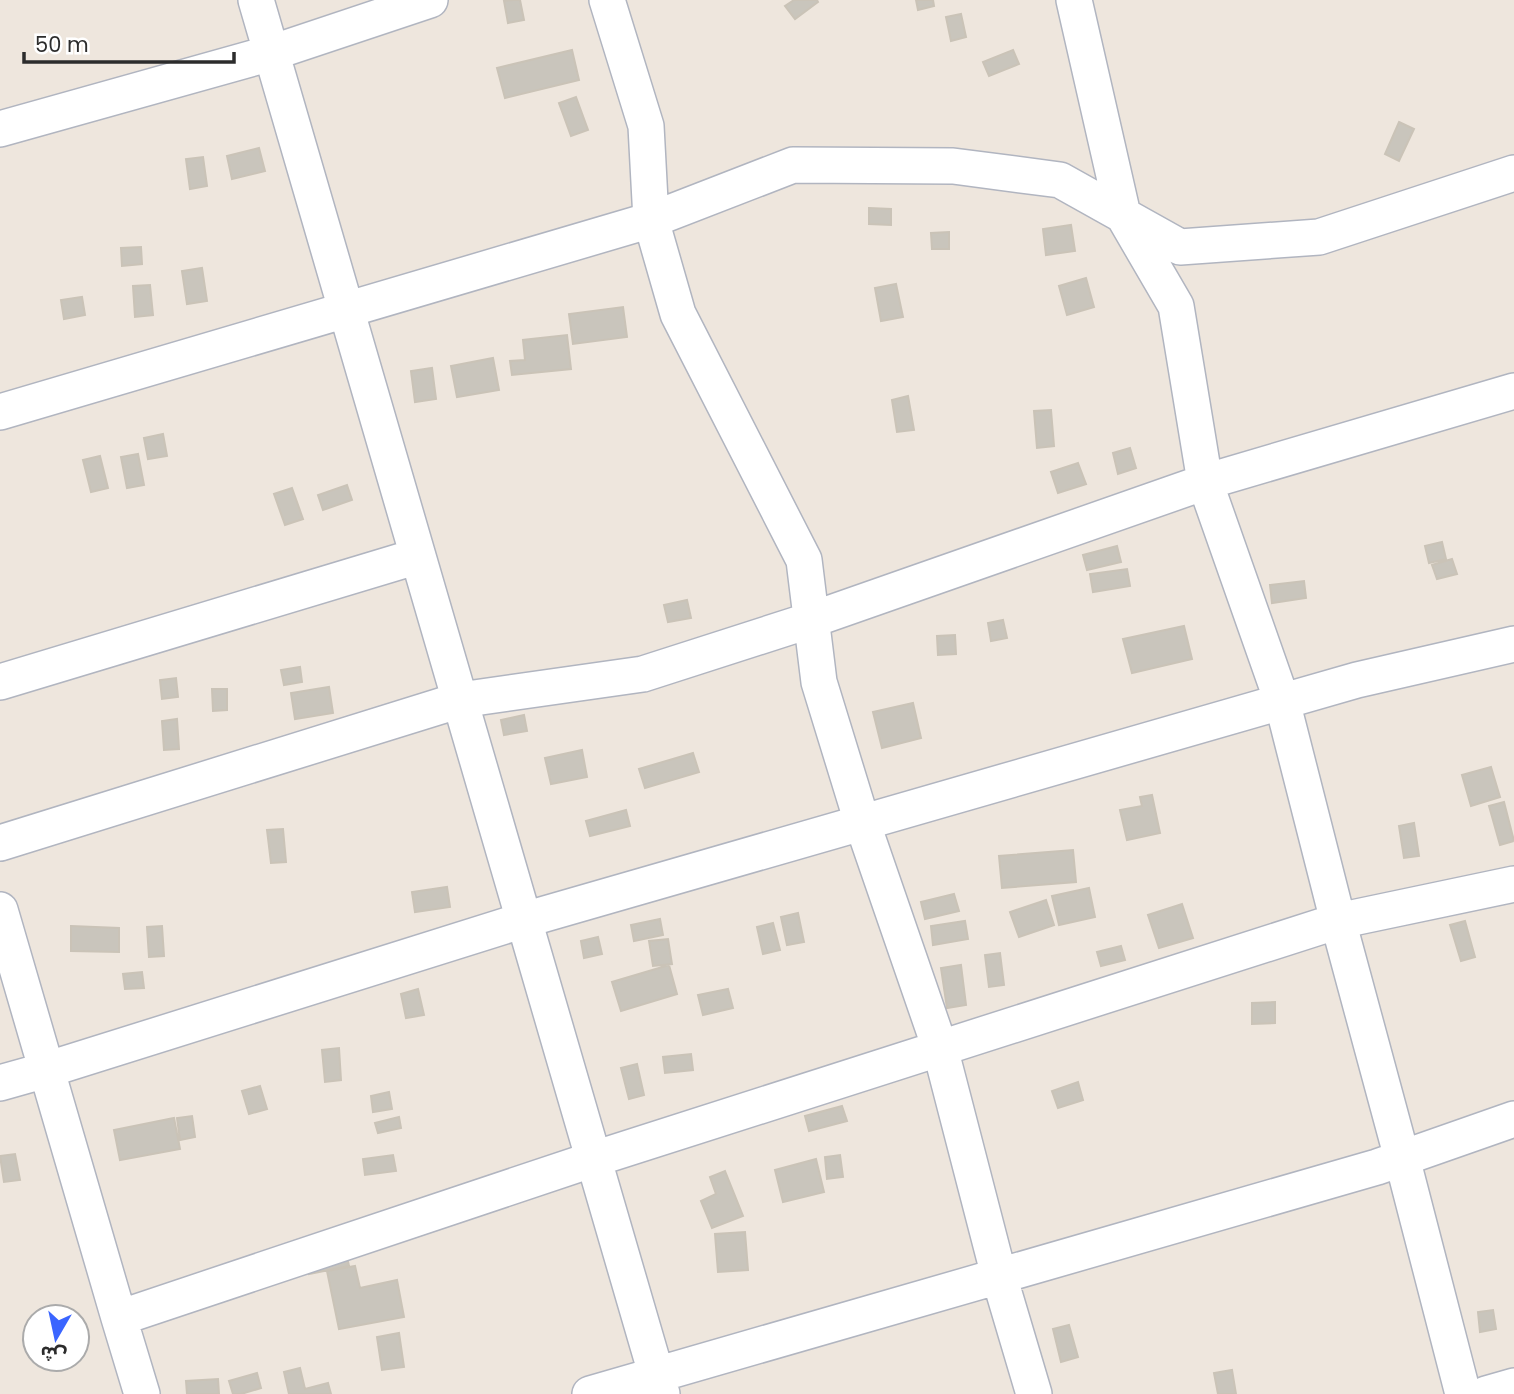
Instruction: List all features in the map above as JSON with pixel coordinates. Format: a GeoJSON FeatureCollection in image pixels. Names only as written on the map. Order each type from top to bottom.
{"type":"FeatureCollection","features":[{"type":"Feature","properties":{"kind":"street"},"geometry":{"type":"LineString","coordinates":[[256,0],[660,1385]]}},
{"type":"Feature","properties":{"kind":"street"},"geometry":{"type":"LineString","coordinates":[[0,129],[271,53],[430,0]]}},
{"type":"Feature","properties":{"kind":"street"},"geometry":{"type":"LineString","coordinates":[[607,0],[646,125],[651,220],[678,314],[804,560],[819,682],[862,822],[940,1048],[999,1276],[1034,1394]]}},
{"type":"Feature","properties":{"kind":"street"},"geometry":{"type":"LineString","coordinates":[[1074,0],[1124,215],[1176,306],[1205,482],[1282,701],[1462,1394]]}},
{"type":"Feature","properties":{"kind":"street"},"geometry":{"type":"LineString","coordinates":[[0,412],[651,220],[793,165],[953,166],[1060,180],[1180,247],[1319,237],[1514,173]]}},
{"type":"Feature","properties":{"kind":"street"},"geometry":{"type":"LineString","coordinates":[[0,843],[460,700],[643,674],[811,620],[1205,482],[1514,391]]}},
{"type":"Feature","properties":{"kind":"street"},"geometry":{"type":"LineString","coordinates":[[0,682],[418,556]]}},
{"type":"Feature","properties":{"kind":"street"},"geometry":{"type":"LineString","coordinates":[[0,1083],[524,920],[1357,680],[1514,643]]}},
{"type":"Feature","properties":{"kind":"street"},"geometry":{"type":"LineString","coordinates":[[119,1318],[594,1159],[1338,921],[1514,884]]}},
{"type":"Feature","properties":{"kind":"street"},"geometry":{"type":"LineString","coordinates":[[0,910],[142,1394]]}},
{"type":"Feature","properties":{"kind":"street"},"geometry":{"type":"LineString","coordinates":[[590,1394],[660,1385],[999,1276],[1377,1167],[1514,1119]]}},
{"type":"Feature","properties":{"kind":"street"},"geometry":{"type":"LineString","coordinates":[[1486,1394],[1514,1386]]}},
{"type":"Feature","properties":{"kind":"building"},"geometry":{"type":"Polygon","coordinates":[[[520,0],[524,20],[508,23],[504,1],[520,0]]]}},
{"type":"Feature","properties":{"kind":"building"},"geometry":{"type":"Polygon","coordinates":[[[794,0],[818,2],[795,19],[785,6],[794,0]]]}},
{"type":"Feature","properties":{"kind":"building"},"geometry":{"type":"Polygon","coordinates":[[[916,0],[933,0],[934,6],[918,10],[916,0]]]}},
{"type":"Feature","properties":{"kind":"building"},"geometry":{"type":"Polygon","coordinates":[[[961,14],[966,37],[951,41],[946,17],[961,14]]]}},
{"type":"Feature","properties":{"kind":"building"},"geometry":{"type":"Polygon","coordinates":[[[572,50],[579,80],[505,98],[497,68],[572,50]]]}},
{"type":"Feature","properties":{"kind":"building"},"geometry":{"type":"Polygon","coordinates":[[[1013,50],[1019,64],[989,76],[983,62],[1013,50]]]}},
{"type":"Feature","properties":{"kind":"building"},"geometry":{"type":"Polygon","coordinates":[[[576,97],[588,130],[571,136],[559,103],[576,97]]]}},
{"type":"Feature","properties":{"kind":"building"},"geometry":{"type":"Polygon","coordinates":[[[1399,122],[1414,129],[1399,161],[1385,154],[1399,122]]]}},
{"type":"Feature","properties":{"kind":"building"},"geometry":{"type":"Polygon","coordinates":[[[259,148],[265,171],[232,179],[227,156],[259,148]]]}},
{"type":"Feature","properties":{"kind":"building"},"geometry":{"type":"Polygon","coordinates":[[[203,157],[207,186],[190,189],[186,159],[203,157]]]}},
{"type":"Feature","properties":{"kind":"building"},"geometry":{"type":"Polygon","coordinates":[[[869,208],[891,209],[891,225],[869,224],[869,208]]]}},
{"type":"Feature","properties":{"kind":"building"},"geometry":{"type":"Polygon","coordinates":[[[1071,225],[1075,251],[1046,255],[1043,229],[1071,225]]]}},
{"type":"Feature","properties":{"kind":"building"},"geometry":{"type":"Polygon","coordinates":[[[949,232],[949,249],[932,249],[931,233],[949,232]]]}},
{"type":"Feature","properties":{"kind":"building"},"geometry":{"type":"Polygon","coordinates":[[[141,247],[142,264],[122,266],[121,248],[141,247]]]}},
{"type":"Feature","properties":{"kind":"building"},"geometry":{"type":"Polygon","coordinates":[[[202,268],[207,301],[187,304],[182,271],[202,268]]]}},
{"type":"Feature","properties":{"kind":"building"},"geometry":{"type":"Polygon","coordinates":[[[1086,278],[1094,307],[1067,315],[1059,286],[1086,278]]]}},
{"type":"Feature","properties":{"kind":"building"},"geometry":{"type":"Polygon","coordinates":[[[896,284],[903,317],[881,321],[875,288],[896,284]]]}},
{"type":"Feature","properties":{"kind":"building"},"geometry":{"type":"Polygon","coordinates":[[[150,285],[153,315],[135,317],[133,286],[150,285]]]}},
{"type":"Feature","properties":{"kind":"building"},"geometry":{"type":"Polygon","coordinates":[[[82,297],[85,315],[64,319],[61,300],[82,297]]]}},
{"type":"Feature","properties":{"kind":"building"},"geometry":{"type":"Polygon","coordinates":[[[623,307],[627,337],[573,344],[569,314],[623,307]]]}},
{"type":"Feature","properties":{"kind":"building"},"geometry":{"type":"Polygon","coordinates":[[[567,335],[571,369],[512,375],[510,361],[525,360],[523,340],[567,335]]]}},
{"type":"Feature","properties":{"kind":"building"},"geometry":{"type":"Polygon","coordinates":[[[493,358],[499,390],[457,397],[451,366],[493,358]]]}},
{"type":"Feature","properties":{"kind":"building"},"geometry":{"type":"Polygon","coordinates":[[[432,368],[436,399],[415,402],[411,371],[432,368]]]}},
{"type":"Feature","properties":{"kind":"building"},"geometry":{"type":"Polygon","coordinates":[[[908,396],[914,430],[897,432],[892,400],[908,396]]]}},
{"type":"Feature","properties":{"kind":"building"},"geometry":{"type":"Polygon","coordinates":[[[1051,410],[1054,446],[1037,448],[1034,411],[1051,410]]]}},
{"type":"Feature","properties":{"kind":"building"},"geometry":{"type":"Polygon","coordinates":[[[163,434],[167,456],[148,459],[144,438],[163,434]]]}},
{"type":"Feature","properties":{"kind":"building"},"geometry":{"type":"Polygon","coordinates":[[[1130,448],[1136,468],[1118,474],[1113,453],[1130,448]]]}},
{"type":"Feature","properties":{"kind":"building"},"geometry":{"type":"Polygon","coordinates":[[[138,454],[144,485],[127,488],[121,457],[138,454]]]}},
{"type":"Feature","properties":{"kind":"building"},"geometry":{"type":"Polygon","coordinates":[[[100,456],[108,488],[91,492],[83,460],[100,456]]]}},
{"type":"Feature","properties":{"kind":"building"},"geometry":{"type":"Polygon","coordinates":[[[1078,463],[1086,484],[1058,493],[1051,472],[1078,463]]]}},
{"type":"Feature","properties":{"kind":"building"},"geometry":{"type":"Polygon","coordinates":[[[347,485],[352,500],[323,510],[318,495],[347,485]]]}},
{"type":"Feature","properties":{"kind":"building"},"geometry":{"type":"Polygon","coordinates":[[[292,488],[303,519],[285,525],[274,494],[292,488]]]}},
{"type":"Feature","properties":{"kind":"building"},"geometry":{"type":"Polygon","coordinates":[[[1442,542],[1446,559],[1429,563],[1425,546],[1442,542]]]}},
{"type":"Feature","properties":{"kind":"building"},"geometry":{"type":"Polygon","coordinates":[[[1117,546],[1121,562],[1087,570],[1083,555],[1117,546]]]}},
{"type":"Feature","properties":{"kind":"building"},"geometry":{"type":"Polygon","coordinates":[[[1452,559],[1457,574],[1437,579],[1432,565],[1452,559]]]}},
{"type":"Feature","properties":{"kind":"building"},"geometry":{"type":"Polygon","coordinates":[[[1127,569],[1130,586],[1093,592],[1090,574],[1127,569]]]}},
{"type":"Feature","properties":{"kind":"building"},"geometry":{"type":"Polygon","coordinates":[[[1304,581],[1306,598],[1272,603],[1270,585],[1304,581]]]}},
{"type":"Feature","properties":{"kind":"building"},"geometry":{"type":"Polygon","coordinates":[[[687,600],[691,618],[668,622],[664,605],[687,600]]]}},
{"type":"Feature","properties":{"kind":"building"},"geometry":{"type":"Polygon","coordinates":[[[1003,620],[1007,638],[991,641],[988,623],[1003,620]]]}},
{"type":"Feature","properties":{"kind":"building"},"geometry":{"type":"Polygon","coordinates":[[[1184,626],[1192,659],[1132,673],[1123,639],[1184,626]]]}},
{"type":"Feature","properties":{"kind":"building"},"geometry":{"type":"Polygon","coordinates":[[[955,635],[956,654],[938,655],[937,636],[955,635]]]}},
{"type":"Feature","properties":{"kind":"building"},"geometry":{"type":"Polygon","coordinates":[[[300,667],[302,682],[284,685],[281,670],[300,667]]]}},
{"type":"Feature","properties":{"kind":"building"},"geometry":{"type":"Polygon","coordinates":[[[176,678],[178,697],[162,699],[160,680],[176,678]]]}},
{"type":"Feature","properties":{"kind":"building"},"geometry":{"type":"Polygon","coordinates":[[[329,687],[333,713],[295,719],[291,693],[329,687]]]}},
{"type":"Feature","properties":{"kind":"building"},"geometry":{"type":"Polygon","coordinates":[[[212,689],[227,689],[227,710],[213,711],[212,689]]]}},
{"type":"Feature","properties":{"kind":"building"},"geometry":{"type":"Polygon","coordinates":[[[913,703],[921,738],[882,748],[873,712],[913,703]]]}},
{"type":"Feature","properties":{"kind":"building"},"geometry":{"type":"Polygon","coordinates":[[[524,715],[527,731],[504,735],[501,720],[524,715]]]}},
{"type":"Feature","properties":{"kind":"building"},"geometry":{"type":"Polygon","coordinates":[[[177,719],[179,749],[164,750],[162,721],[177,719]]]}},
{"type":"Feature","properties":{"kind":"building"},"geometry":{"type":"Polygon","coordinates":[[[582,750],[587,777],[551,784],[545,758],[582,750]]]}},
{"type":"Feature","properties":{"kind":"building"},"geometry":{"type":"Polygon","coordinates":[[[693,753],[699,772],[645,788],[639,769],[693,753]]]}},
{"type":"Feature","properties":{"kind":"building"},"geometry":{"type":"Polygon","coordinates":[[[1491,767],[1500,797],[1471,806],[1462,775],[1491,767]]]}},
{"type":"Feature","properties":{"kind":"building"},"geometry":{"type":"Polygon","coordinates":[[[1152,795],[1160,833],[1127,840],[1120,810],[1142,806],[1140,797],[1152,795]]]}},
{"type":"Feature","properties":{"kind":"building"},"geometry":{"type":"Polygon","coordinates":[[[1504,802],[1514,841],[1500,845],[1489,806],[1504,802]]]}},
{"type":"Feature","properties":{"kind":"building"},"geometry":{"type":"Polygon","coordinates":[[[626,810],[630,826],[590,836],[586,821],[626,810]]]}},
{"type":"Feature","properties":{"kind":"building"},"geometry":{"type":"Polygon","coordinates":[[[1414,823],[1419,856],[1404,858],[1399,826],[1414,823]]]}},
{"type":"Feature","properties":{"kind":"building"},"geometry":{"type":"Polygon","coordinates":[[[283,829],[286,862],[271,863],[267,830],[283,829]]]}},
{"type":"Feature","properties":{"kind":"building"},"geometry":{"type":"Polygon","coordinates":[[[1073,850],[1076,882],[1002,888],[999,856],[1073,850]]]}},
{"type":"Feature","properties":{"kind":"building"},"geometry":{"type":"Polygon","coordinates":[[[447,887],[450,907],[415,912],[412,892],[447,887]]]}},
{"type":"Feature","properties":{"kind":"building"},"geometry":{"type":"Polygon","coordinates":[[[1089,888],[1095,917],[1059,925],[1052,896],[1089,888]]]}},
{"type":"Feature","properties":{"kind":"building"},"geometry":{"type":"Polygon","coordinates":[[[954,894],[959,911],[925,919],[921,902],[954,894]]]}},
{"type":"Feature","properties":{"kind":"building"},"geometry":{"type":"Polygon","coordinates":[[[1046,900],[1054,925],[1019,937],[1010,912],[1046,900]]]}},
{"type":"Feature","properties":{"kind":"building"},"geometry":{"type":"Polygon","coordinates":[[[1182,904],[1193,938],[1159,948],[1148,915],[1182,904]]]}},
{"type":"Feature","properties":{"kind":"building"},"geometry":{"type":"Polygon","coordinates":[[[798,913],[804,942],[787,945],[781,917],[798,913]]]}},
{"type":"Feature","properties":{"kind":"building"},"geometry":{"type":"Polygon","coordinates":[[[660,919],[663,935],[634,941],[631,925],[660,919]]]}},
{"type":"Feature","properties":{"kind":"building"},"geometry":{"type":"Polygon","coordinates":[[[965,921],[968,939],[933,945],[931,926],[965,921]]]}},
{"type":"Feature","properties":{"kind":"building"},"geometry":{"type":"Polygon","coordinates":[[[1465,921],[1475,957],[1461,961],[1450,925],[1465,921]]]}},
{"type":"Feature","properties":{"kind":"building"},"geometry":{"type":"Polygon","coordinates":[[[773,923],[780,950],[763,954],[757,927],[773,923]]]}},
{"type":"Feature","properties":{"kind":"building"},"geometry":{"type":"Polygon","coordinates":[[[71,926],[119,928],[119,952],[71,951],[71,926]]]}},
{"type":"Feature","properties":{"kind":"building"},"geometry":{"type":"Polygon","coordinates":[[[162,926],[164,956],[149,957],[147,927],[162,926]]]}},
{"type":"Feature","properties":{"kind":"building"},"geometry":{"type":"Polygon","coordinates":[[[598,937],[602,954],[584,958],[581,941],[598,937]]]}},
{"type":"Feature","properties":{"kind":"building"},"geometry":{"type":"Polygon","coordinates":[[[668,939],[672,964],[653,966],[649,941],[668,939]]]}},
{"type":"Feature","properties":{"kind":"building"},"geometry":{"type":"Polygon","coordinates":[[[1121,946],[1125,960],[1101,966],[1097,952],[1121,946]]]}},
{"type":"Feature","properties":{"kind":"building"},"geometry":{"type":"Polygon","coordinates":[[[1000,953],[1004,985],[989,987],[985,955],[1000,953]]]}},
{"type":"Feature","properties":{"kind":"building"},"geometry":{"type":"Polygon","coordinates":[[[669,965],[677,994],[621,1011],[612,982],[669,965]]]}},
{"type":"Feature","properties":{"kind":"building"},"geometry":{"type":"Polygon","coordinates":[[[961,965],[966,1005],[947,1008],[941,968],[961,965]]]}},
{"type":"Feature","properties":{"kind":"building"},"geometry":{"type":"Polygon","coordinates":[[[142,972],[144,988],[125,989],[123,974],[142,972]]]}},
{"type":"Feature","properties":{"kind":"building"},"geometry":{"type":"Polygon","coordinates":[[[418,989],[424,1015],[406,1018],[401,994],[418,989]]]}},
{"type":"Feature","properties":{"kind":"building"},"geometry":{"type":"Polygon","coordinates":[[[728,989],[733,1008],[703,1015],[698,995],[728,989]]]}},
{"type":"Feature","properties":{"kind":"building"},"geometry":{"type":"Polygon","coordinates":[[[1275,1002],[1275,1023],[1252,1024],[1252,1003],[1275,1002]]]}},
{"type":"Feature","properties":{"kind":"building"},"geometry":{"type":"Polygon","coordinates":[[[339,1048],[341,1080],[325,1082],[322,1050],[339,1048]]]}},
{"type":"Feature","properties":{"kind":"building"},"geometry":{"type":"Polygon","coordinates":[[[691,1054],[693,1070],[665,1073],[663,1057],[691,1054]]]}},
{"type":"Feature","properties":{"kind":"building"},"geometry":{"type":"Polygon","coordinates":[[[637,1064],[644,1095],[629,1099],[621,1068],[637,1064]]]}},
{"type":"Feature","properties":{"kind":"building"},"geometry":{"type":"Polygon","coordinates":[[[1078,1082],[1083,1100],[1058,1108],[1052,1091],[1078,1082]]]}},
{"type":"Feature","properties":{"kind":"building"},"geometry":{"type":"Polygon","coordinates":[[[260,1086],[267,1109],[249,1114],[242,1091],[260,1086]]]}},
{"type":"Feature","properties":{"kind":"building"},"geometry":{"type":"Polygon","coordinates":[[[389,1092],[392,1109],[373,1112],[371,1096],[389,1092]]]}},
{"type":"Feature","properties":{"kind":"building"},"geometry":{"type":"Polygon","coordinates":[[[842,1106],[847,1121],[809,1131],[805,1116],[842,1106]]]}},
{"type":"Feature","properties":{"kind":"building"},"geometry":{"type":"Polygon","coordinates":[[[192,1116],[195,1137],[180,1140],[177,1118],[192,1116]]]}},
{"type":"Feature","properties":{"kind":"building"},"geometry":{"type":"Polygon","coordinates":[[[399,1117],[401,1128],[378,1133],[375,1123],[399,1117]]]}},
{"type":"Feature","properties":{"kind":"building"},"geometry":{"type":"Polygon","coordinates":[[[174,1118],[180,1149],[120,1160],[114,1130],[174,1118]]]}},
{"type":"Feature","properties":{"kind":"building"},"geometry":{"type":"Polygon","coordinates":[[[15,1154],[20,1180],[4,1182],[0,1156],[15,1154]]]}},
{"type":"Feature","properties":{"kind":"building"},"geometry":{"type":"Polygon","coordinates":[[[393,1155],[396,1171],[365,1175],[363,1159],[393,1155]]]}},
{"type":"Feature","properties":{"kind":"building"},"geometry":{"type":"Polygon","coordinates":[[[840,1155],[843,1177],[827,1179],[825,1157],[840,1155]]]}},
{"type":"Feature","properties":{"kind":"building"},"geometry":{"type":"Polygon","coordinates":[[[816,1159],[824,1192],[783,1202],[775,1170],[816,1159]]]}},
{"type":"Feature","properties":{"kind":"building"},"geometry":{"type":"Polygon","coordinates":[[[725,1171],[743,1216],[712,1228],[701,1201],[716,1194],[710,1177],[725,1171]]]}},
{"type":"Feature","properties":{"kind":"building"},"geometry":{"type":"Polygon","coordinates":[[[745,1232],[748,1270],[718,1272],[715,1234],[745,1232]]]}},
{"type":"Feature","properties":{"kind":"building"},"geometry":{"type":"Polygon","coordinates":[[[346,1253],[349,1266],[309,1274],[307,1262],[346,1253]]]}},
{"type":"Feature","properties":{"kind":"building"},"geometry":{"type":"Polygon","coordinates":[[[355,1266],[360,1288],[397,1280],[404,1317],[339,1329],[327,1271],[355,1266]]]}},
{"type":"Feature","properties":{"kind":"building"},"geometry":{"type":"Polygon","coordinates":[[[1493,1310],[1496,1329],[1480,1332],[1478,1312],[1493,1310]]]}},
{"type":"Feature","properties":{"kind":"building"},"geometry":{"type":"Polygon","coordinates":[[[1069,1325],[1078,1357],[1061,1362],[1053,1329],[1069,1325]]]}},
{"type":"Feature","properties":{"kind":"building"},"geometry":{"type":"Polygon","coordinates":[[[399,1333],[404,1367],[382,1370],[377,1337],[399,1333]]]}},
{"type":"Feature","properties":{"kind":"building"},"geometry":{"type":"Polygon","coordinates":[[[300,1368],[305,1389],[328,1383],[331,1394],[289,1394],[284,1372],[300,1368]]]}},
{"type":"Feature","properties":{"kind":"building"},"geometry":{"type":"Polygon","coordinates":[[[1232,1370],[1236,1394],[1218,1394],[1214,1373],[1232,1370]]]}},
{"type":"Feature","properties":{"kind":"building"},"geometry":{"type":"Polygon","coordinates":[[[257,1373],[261,1388],[233,1394],[229,1381],[257,1373]]]}},
{"type":"Feature","properties":{"kind":"building"},"geometry":{"type":"Polygon","coordinates":[[[218,1379],[219,1394],[187,1394],[186,1381],[218,1379]]]}}]}
